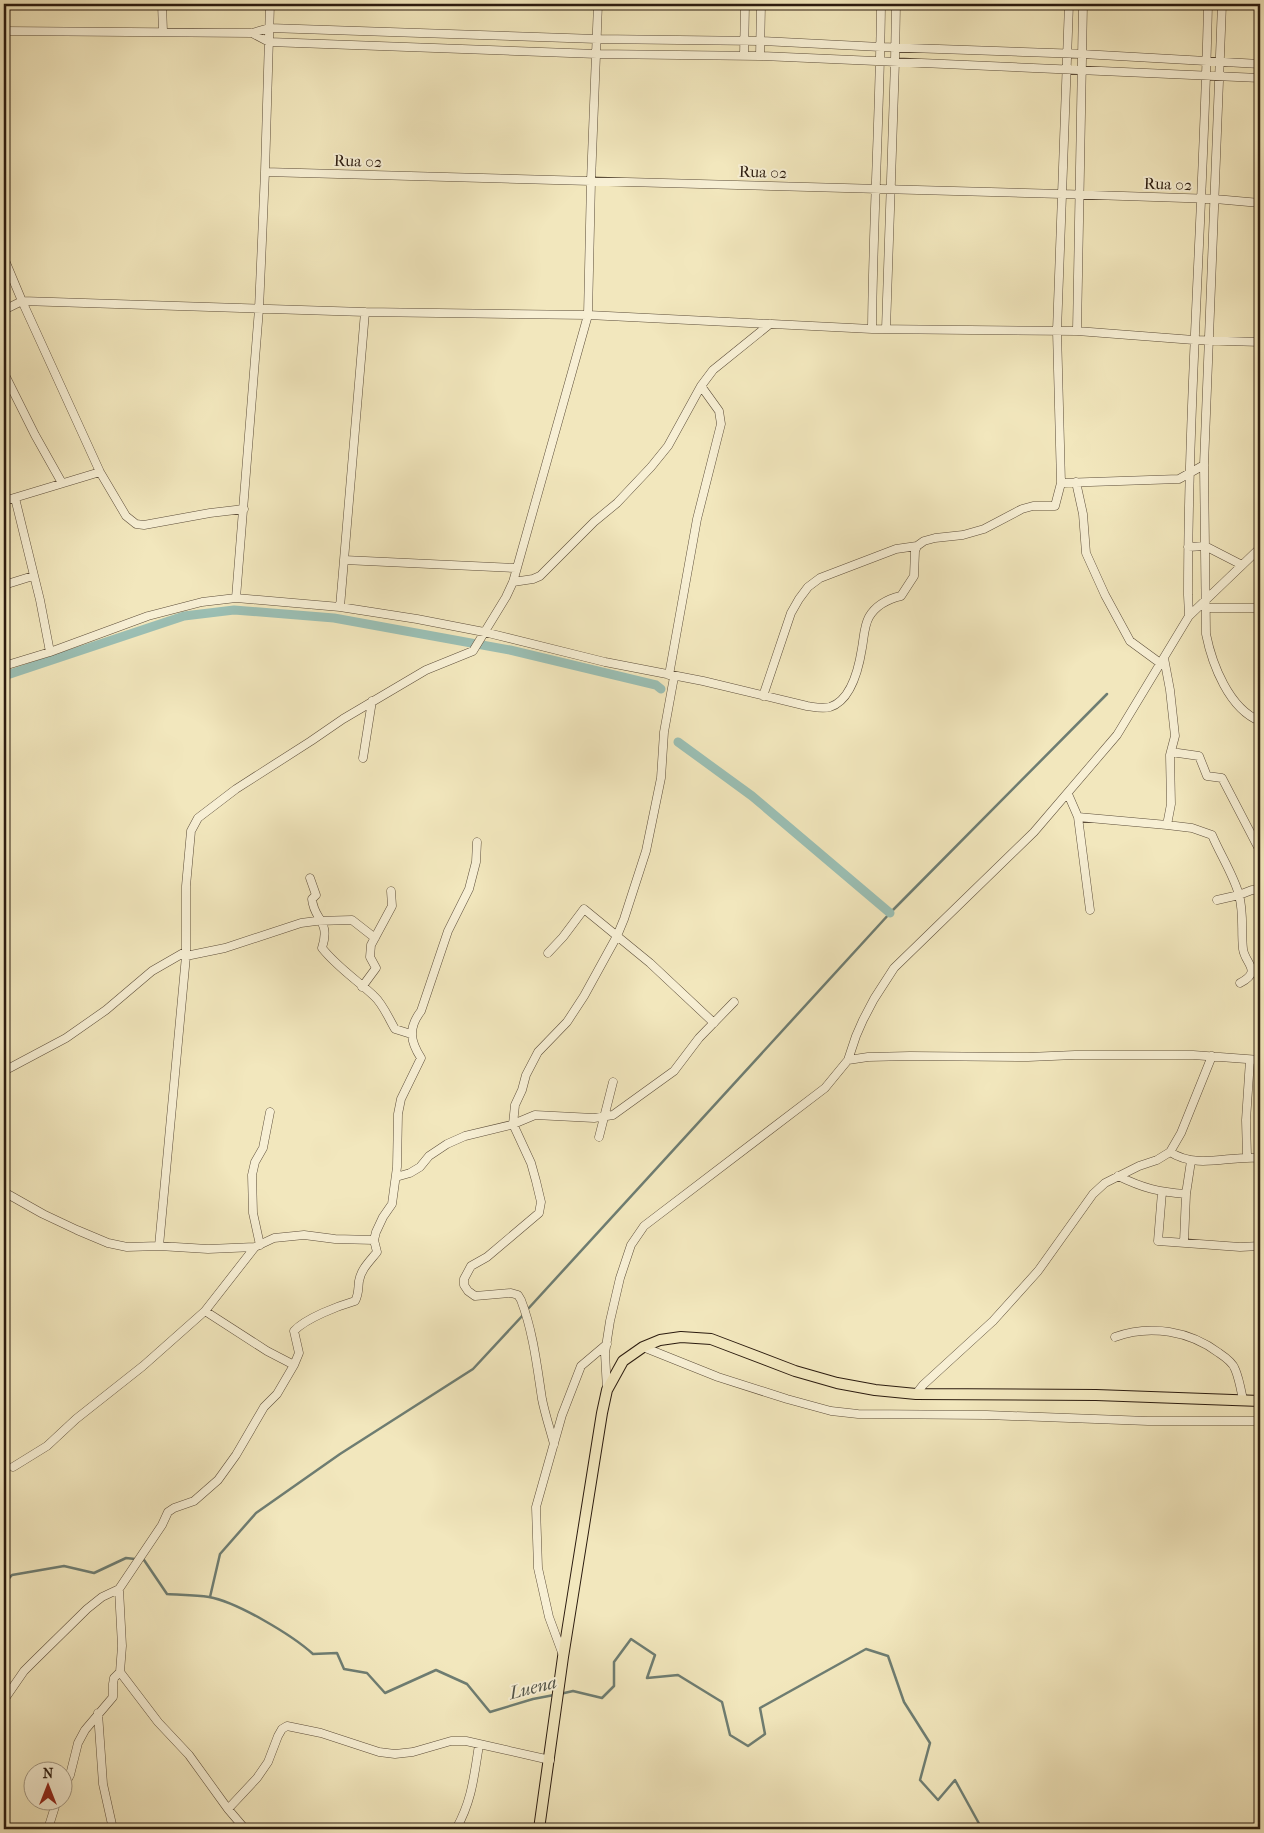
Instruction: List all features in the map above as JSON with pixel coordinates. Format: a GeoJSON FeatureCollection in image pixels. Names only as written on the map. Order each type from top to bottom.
{"type":"FeatureCollection","features":[{"type":"Feature","properties":{"kind":"main road"},"geometry":{"type":"LineString","coordinates":[[539,1829],[602,1412],[607,1390],[623,1361],[643,1347],[660,1340],[681,1337],[711,1339],[737,1347],[795,1371],[837,1384],[916,1394],[1096,1395],[1260,1401]]}},
{"type":"Feature","properties":{"kind":"street"},"geometry":{"type":"LineString","coordinates":[[162,4],[163,32]]}},
{"type":"Feature","properties":{"kind":"street"},"geometry":{"type":"LineString","coordinates":[[236,598],[259,309],[270,4]]}},
{"type":"Feature","properties":{"kind":"street"},"geometry":{"type":"LineString","coordinates":[[159,1246],[185,954],[188,853],[191,831],[198,818],[236,789],[372,701],[426,670],[473,651],[513,582],[588,315],[598,4]]}},
{"type":"Feature","properties":{"kind":"street"},"geometry":{"type":"LineString","coordinates":[[744,56],[745,4]]}},
{"type":"Feature","properties":{"kind":"street"},"geometry":{"type":"LineString","coordinates":[[760,56],[761,4]]}},
{"type":"Feature","properties":{"kind":"street"},"geometry":{"type":"LineString","coordinates":[[872,329],[881,61],[881,4]]}},
{"type":"Feature","properties":{"kind":"street"},"geometry":{"type":"LineString","coordinates":[[886,329],[896,4]]}},
{"type":"Feature","properties":{"kind":"street"},"geometry":{"type":"LineString","coordinates":[[763,696],[792,613],[808,587],[820,578],[837,570],[896,550],[917,546],[924,541],[964,535],[984,529],[1022,509],[1033,506],[1055,506],[1061,483],[1057,331],[1069,4]]}},
{"type":"Feature","properties":{"kind":"street"},"geometry":{"type":"LineString","coordinates":[[1076,331],[1083,4]]}},
{"type":"Feature","properties":{"kind":"street"},"geometry":{"type":"LineString","coordinates":[[1189,616],[1189,474],[1194,340],[1199,275],[1200,199],[1208,4]]}},
{"type":"Feature","properties":{"kind":"street"},"geometry":{"type":"LineString","coordinates":[[1222,4],[1216,199],[1204,465],[1206,634],[1210,653],[1218,674],[1242,709],[1252,718],[1260,721]]}},
{"type":"Feature","properties":{"kind":"street"},"geometry":{"type":"LineString","coordinates":[[4,31],[252,33],[269,28],[760,42],[1082,54],[1260,64]]}},
{"type":"Feature","properties":{"kind":"street"},"geometry":{"type":"LineString","coordinates":[[252,33],[269,42],[597,54],[760,56],[1260,78]]}},
{"type":"Feature","properties":{"kind":"street","name":"Rua 02"},"geometry":{"type":"LineString","coordinates":[[265,172],[890,188],[1216,199],[1260,203]]}},
{"type":"Feature","properties":{"kind":"street"},"geometry":{"type":"LineString","coordinates":[[4,258],[100,472],[126,516],[136,524],[152,525],[210,513],[244,509]]}},
{"type":"Feature","properties":{"kind":"street"},"geometry":{"type":"LineString","coordinates":[[4,310],[22,301],[365,312],[588,315],[872,329],[1076,331],[1194,340],[1260,342]]}},
{"type":"Feature","properties":{"kind":"street"},"geometry":{"type":"LineString","coordinates":[[340,607],[365,312]]}},
{"type":"Feature","properties":{"kind":"street"},"geometry":{"type":"LineString","coordinates":[[513,582],[540,576],[639,480],[668,446],[701,386],[713,370],[770,324]]}},
{"type":"Feature","properties":{"kind":"street"},"geometry":{"type":"LineString","coordinates":[[4,373],[62,483]]}},
{"type":"Feature","properties":{"kind":"street"},"geometry":{"type":"LineString","coordinates":[[554,1444],[543,1401],[532,1338],[521,1300],[518,1295],[511,1293],[475,1296],[464,1285],[464,1279],[471,1266],[487,1257],[539,1213],[541,1202],[536,1181],[512,1124],[515,1105],[526,1075],[538,1052],[567,1022],[584,996],[617,936],[636,883],[650,831],[661,778],[664,732],[671,676],[697,519],[721,424],[719,411],[701,386]]}},
{"type":"Feature","properties":{"kind":"street"},"geometry":{"type":"LineString","coordinates":[[1061,483],[1171,479],[1184,477],[1204,465]]}},
{"type":"Feature","properties":{"kind":"street"},"geometry":{"type":"LineString","coordinates":[[4,502],[100,472]]}},
{"type":"Feature","properties":{"kind":"street"},"geometry":{"type":"LineString","coordinates":[[1076,482],[1083,514],[1086,553],[1105,595],[1130,641],[1162,661],[1174,718],[1175,736],[1169,764],[1171,804],[1167,825]]}},
{"type":"Feature","properties":{"kind":"street"},"geometry":{"type":"LineString","coordinates":[[15,498],[50,652]]}},
{"type":"Feature","properties":{"kind":"street"},"geometry":{"type":"LineString","coordinates":[[4,666],[50,652],[148,616],[202,602],[236,598],[340,607],[484,633],[763,696],[820,708],[830,707],[846,694],[852,684],[858,668],[870,616],[883,603],[901,596],[914,576],[917,546]]}},
{"type":"Feature","properties":{"kind":"street"},"geometry":{"type":"LineString","coordinates":[[1188,547],[1205,546],[1242,565]]}},
{"type":"Feature","properties":{"kind":"street"},"geometry":{"type":"LineString","coordinates":[[607,1390],[606,1344],[620,1278],[631,1245],[644,1226],[825,1088],[848,1060],[863,1020],[894,968],[1034,832],[1068,794],[1117,735],[1189,616],[1205,605],[1260,548]]}},
{"type":"Feature","properties":{"kind":"street"},"geometry":{"type":"LineString","coordinates":[[344,560],[516,568]]}},
{"type":"Feature","properties":{"kind":"street"},"geometry":{"type":"LineString","coordinates":[[4,585],[34,576]]}},
{"type":"Feature","properties":{"kind":"street"},"geometry":{"type":"LineString","coordinates":[[1205,605],[1260,608]]}},
{"type":"Feature","properties":{"kind":"street"},"geometry":{"type":"LineString","coordinates":[[364,758],[372,701]]}},
{"type":"Feature","properties":{"kind":"street"},"geometry":{"type":"LineString","coordinates":[[1171,752],[1198,756],[1207,776],[1222,778],[1260,851]]}},
{"type":"Feature","properties":{"kind":"street"},"geometry":{"type":"LineString","coordinates":[[1068,794],[1078,817],[1090,910]]}},
{"type":"Feature","properties":{"kind":"street"},"geometry":{"type":"LineString","coordinates":[[1078,817],[1192,828],[1212,835],[1239,895],[1242,910],[1243,950],[1252,971],[1248,979],[1240,983]]}},
{"type":"Feature","properties":{"kind":"street"},"geometry":{"type":"LineString","coordinates":[[4,1700],[24,1671],[39,1655],[87,1609],[102,1597],[118,1589],[162,1525],[168,1512],[194,1501],[218,1480],[236,1455],[264,1407],[277,1394],[294,1365],[298,1353],[294,1331],[298,1326],[331,1308],[355,1300],[358,1295],[359,1279],[377,1252],[374,1240],[383,1217],[392,1204],[396,1177],[398,1114],[401,1099],[421,1058],[413,1046],[411,1034],[416,1018],[421,1011],[448,932],[469,888],[476,867],[477,842]]}},
{"type":"Feature","properties":{"kind":"street"},"geometry":{"type":"LineString","coordinates":[[310,878],[316,895],[312,899],[313,908],[325,929],[322,948],[328,956],[375,997],[395,1029],[411,1034]]}},
{"type":"Feature","properties":{"kind":"street"},"geometry":{"type":"LineString","coordinates":[[1217,900],[1260,889]]}},
{"type":"Feature","properties":{"kind":"street"},"geometry":{"type":"LineString","coordinates":[[362,987],[376,968],[370,957],[371,945],[392,906],[391,891]]}},
{"type":"Feature","properties":{"kind":"street"},"geometry":{"type":"LineString","coordinates":[[548,953],[584,909],[650,963],[714,1023]]}},
{"type":"Feature","properties":{"kind":"street"},"geometry":{"type":"LineString","coordinates":[[4,1071],[66,1038],[106,1010],[152,971],[185,954],[225,948],[301,923],[322,921],[352,920],[375,938]]}},
{"type":"Feature","properties":{"kind":"street"},"geometry":{"type":"LineString","coordinates":[[396,1177],[410,1173],[420,1167],[429,1156],[447,1144],[466,1136],[512,1124],[530,1116],[546,1114],[604,1118],[613,1115],[666,1078],[734,1002]]}},
{"type":"Feature","properties":{"kind":"street"},"geometry":{"type":"LineString","coordinates":[[848,1060],[868,1057],[910,1056],[1212,1056],[1260,1060]]}},
{"type":"Feature","properties":{"kind":"street"},"geometry":{"type":"LineString","coordinates":[[916,1394],[923,1385],[993,1321],[1038,1271],[1093,1194],[1105,1183],[1139,1166],[1157,1160],[1170,1152],[1181,1133],[1212,1056]]}},
{"type":"Feature","properties":{"kind":"street"},"geometry":{"type":"LineString","coordinates":[[1247,1157],[1246,1120],[1250,1060]]}},
{"type":"Feature","properties":{"kind":"street"},"geometry":{"type":"LineString","coordinates":[[599,1137],[613,1082]]}},
{"type":"Feature","properties":{"kind":"street"},"geometry":{"type":"LineString","coordinates":[[13,1467],[47,1446],[76,1419],[143,1366],[205,1311],[257,1246],[253,1213],[252,1175],[253,1168],[266,1138],[270,1112]]}},
{"type":"Feature","properties":{"kind":"street"},"geometry":{"type":"LineString","coordinates":[[1170,1152],[1180,1158],[1191,1161],[1206,1162],[1247,1157],[1260,1158]]}},
{"type":"Feature","properties":{"kind":"street"},"geometry":{"type":"LineString","coordinates":[[1184,1242],[1186,1194],[1191,1161]]}},
{"type":"Feature","properties":{"kind":"street"},"geometry":{"type":"LineString","coordinates":[[1118,1176],[1141,1187],[1162,1192],[1186,1194]]}},
{"type":"Feature","properties":{"kind":"street"},"geometry":{"type":"LineString","coordinates":[[4,1192],[43,1214],[108,1243],[127,1247],[159,1246],[208,1249],[257,1246],[274,1238],[304,1235],[335,1239],[374,1240]]}},
{"type":"Feature","properties":{"kind":"street"},"geometry":{"type":"LineString","coordinates":[[1162,1192],[1158,1241],[1240,1247],[1260,1246]]}},
{"type":"Feature","properties":{"kind":"street"},"geometry":{"type":"LineString","coordinates":[[205,1311],[268,1351],[294,1365]]}},
{"type":"Feature","properties":{"kind":"street"},"geometry":{"type":"LineString","coordinates":[[1115,1337],[1139,1330],[1164,1330],[1207,1343],[1225,1357],[1235,1368],[1243,1400]]}},
{"type":"Feature","properties":{"kind":"street"},"geometry":{"type":"LineString","coordinates":[[563,1661],[549,1617],[538,1568],[536,1507],[562,1415],[580,1366],[606,1344]]}},
{"type":"Feature","properties":{"kind":"street"},"geometry":{"type":"LineString","coordinates":[[643,1347],[718,1377],[831,1411],[858,1414],[986,1415],[1148,1422],[1260,1421]]}},
{"type":"Feature","properties":{"kind":"street"},"geometry":{"type":"LineString","coordinates":[[72,1767],[78,1743],[98,1713],[112,1699],[114,1678],[120,1672],[122,1646],[118,1589]]}},
{"type":"Feature","properties":{"kind":"street"},"geometry":{"type":"LineString","coordinates":[[120,1672],[158,1722],[189,1755],[228,1809],[246,1829]]}},
{"type":"Feature","properties":{"kind":"street"},"geometry":{"type":"LineString","coordinates":[[98,1713],[103,1784],[113,1829]]}},
{"type":"Feature","properties":{"kind":"street"},"geometry":{"type":"LineString","coordinates":[[228,1809],[257,1778],[268,1762],[282,1729],[287,1726],[321,1732],[379,1752],[394,1754],[422,1750],[450,1741],[466,1741],[550,1760]]}},
{"type":"Feature","properties":{"kind":"street"},"geometry":{"type":"LineString","coordinates":[[456,1829],[466,1812],[479,1744]]}},
{"type":"Feature","properties":{"kind":"street"},"geometry":{"type":"LineString","coordinates":[[48,1829],[54,1810]]}},
{"type":"Feature","properties":{"kind":"waterway"},"geometry":{"type":"LineString","coordinates":[[4,676],[184,616],[234,610],[334,618],[510,650],[656,685],[661,689]]}},
{"type":"Feature","properties":{"kind":"waterway"},"geometry":{"type":"LineString","coordinates":[[527,1310],[890,913],[1107,694]]}},
{"type":"Feature","properties":{"kind":"waterway"},"geometry":{"type":"LineString","coordinates":[[678,742],[752,796],[890,913]]}},
{"type":"Feature","properties":{"kind":"waterway"},"geometry":{"type":"LineString","coordinates":[[210,1597],[220,1554],[256,1513],[340,1454],[473,1369],[524,1314]]}},
{"type":"Feature","properties":{"kind":"waterway","name":"Luena"},"geometry":{"type":"LineString","coordinates":[[4,1584],[12,1575],[64,1566],[94,1573],[126,1558],[144,1560],[167,1594],[209,1597],[234,1605],[278,1629],[313,1654],[337,1653],[344,1669],[367,1673],[385,1693],[436,1670],[467,1684],[490,1712],[533,1699],[554,1695]]}},
{"type":"Feature","properties":{"kind":"waterway","name":"Luena"},"geometry":{"type":"LineString","coordinates":[[560,1694],[573,1691],[602,1698],[614,1686],[614,1662],[631,1639],[655,1655],[647,1678],[678,1675],[722,1702],[730,1735],[748,1746],[765,1734],[760,1708],[866,1649],[888,1656],[904,1702],[930,1743],[920,1780],[938,1800],[955,1780],[982,1829]]}}]}
